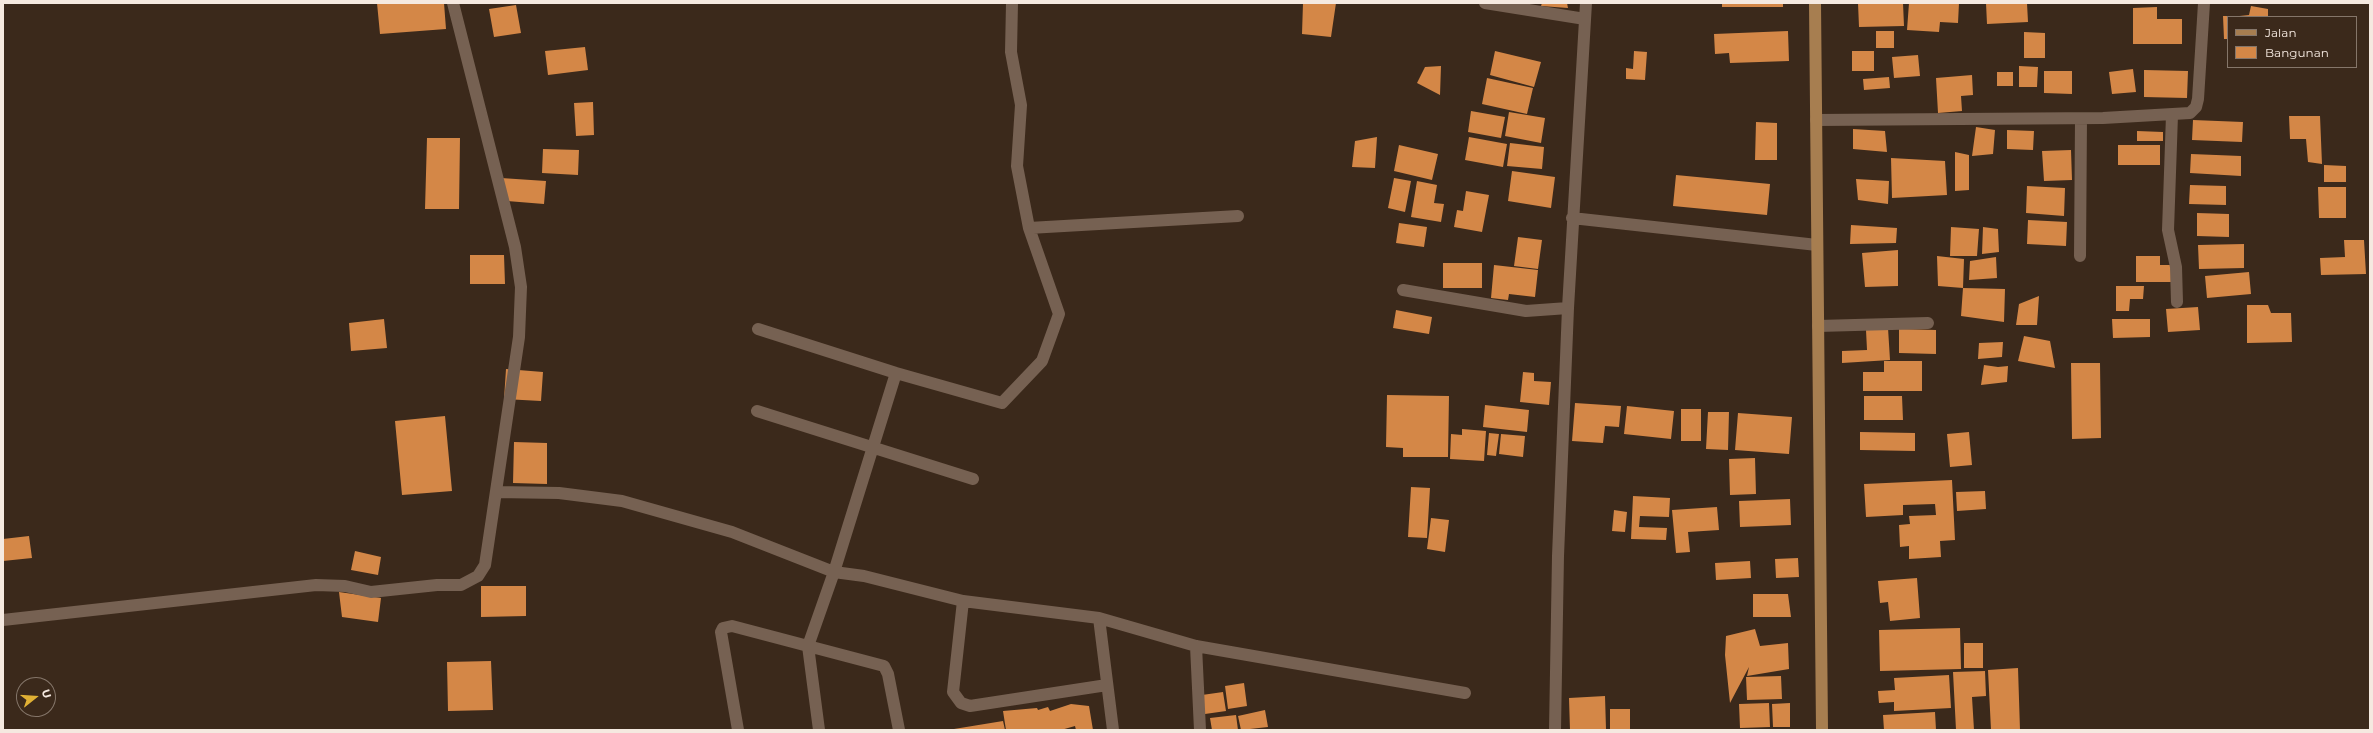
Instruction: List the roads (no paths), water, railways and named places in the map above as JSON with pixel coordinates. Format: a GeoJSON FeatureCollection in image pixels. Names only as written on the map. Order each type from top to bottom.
{"type":"FeatureCollection","features":[{"type":"Feature","properties":{"kind":"main road"},"geometry":{"type":"LineString","coordinates":[[1815,3],[1822,730]]}},
{"type":"Feature","properties":{"kind":"street"},"geometry":{"type":"LineString","coordinates":[[3,620],[316,585],[345,586],[371,592],[437,585],[461,585],[478,576],[485,565],[519,337],[522,287],[515,247],[453,3]]}},
{"type":"Feature","properties":{"kind":"street"},"geometry":{"type":"LineString","coordinates":[[758,329],[896,373],[1002,403],[1042,361],[1059,314],[1029,228],[1017,166],[1021,105],[1011,52],[1012,3]]}},
{"type":"Feature","properties":{"kind":"street"},"geometry":{"type":"LineString","coordinates":[[1485,3],[1585,19]]}},
{"type":"Feature","properties":{"kind":"street"},"geometry":{"type":"LineString","coordinates":[[1555,730],[1558,556],[1568,308],[1572,218],[1586,3]]}},
{"type":"Feature","properties":{"kind":"street"},"geometry":{"type":"LineString","coordinates":[[1816,120],[2082,118],[2172,116],[2190,113],[2196,107],[2198,100],[2204,3]]}},
{"type":"Feature","properties":{"kind":"street"},"geometry":{"type":"LineString","coordinates":[[2172,116],[2168,230],[2176,267],[2177,302]]}},
{"type":"Feature","properties":{"kind":"street"},"geometry":{"type":"LineString","coordinates":[[2080,256],[2082,118]]}},
{"type":"Feature","properties":{"kind":"street"},"geometry":{"type":"LineString","coordinates":[[1029,228],[1238,216]]}},
{"type":"Feature","properties":{"kind":"street"},"geometry":{"type":"LineString","coordinates":[[1572,218],[1817,245]]}},
{"type":"Feature","properties":{"kind":"street"},"geometry":{"type":"LineString","coordinates":[[1403,290],[1526,311],[1568,308]]}},
{"type":"Feature","properties":{"kind":"street"},"geometry":{"type":"LineString","coordinates":[[1818,326],[1928,323]]}},
{"type":"Feature","properties":{"kind":"street"},"geometry":{"type":"LineString","coordinates":[[819,730],[808,646],[834,572],[896,373]]}},
{"type":"Feature","properties":{"kind":"street"},"geometry":{"type":"LineString","coordinates":[[757,411],[973,479]]}},
{"type":"Feature","properties":{"kind":"street"},"geometry":{"type":"LineString","coordinates":[[496,492],[559,493],[622,501],[732,532],[834,572],[864,576],[963,601],[1099,618],[1196,646],[1465,693]]}},
{"type":"Feature","properties":{"kind":"street"},"geometry":{"type":"LineString","coordinates":[[963,601],[953,692],[961,703],[970,706],[1107,686]]}},
{"type":"Feature","properties":{"kind":"street"},"geometry":{"type":"LineString","coordinates":[[1099,618],[1113,730]]}},
{"type":"Feature","properties":{"kind":"street"},"geometry":{"type":"LineString","coordinates":[[738,730],[721,632],[723,628],[732,626],[884,666],[888,674],[899,730]]}},
{"type":"Feature","properties":{"kind":"street"},"geometry":{"type":"LineString","coordinates":[[1196,646],[1200,730]]}}]}
